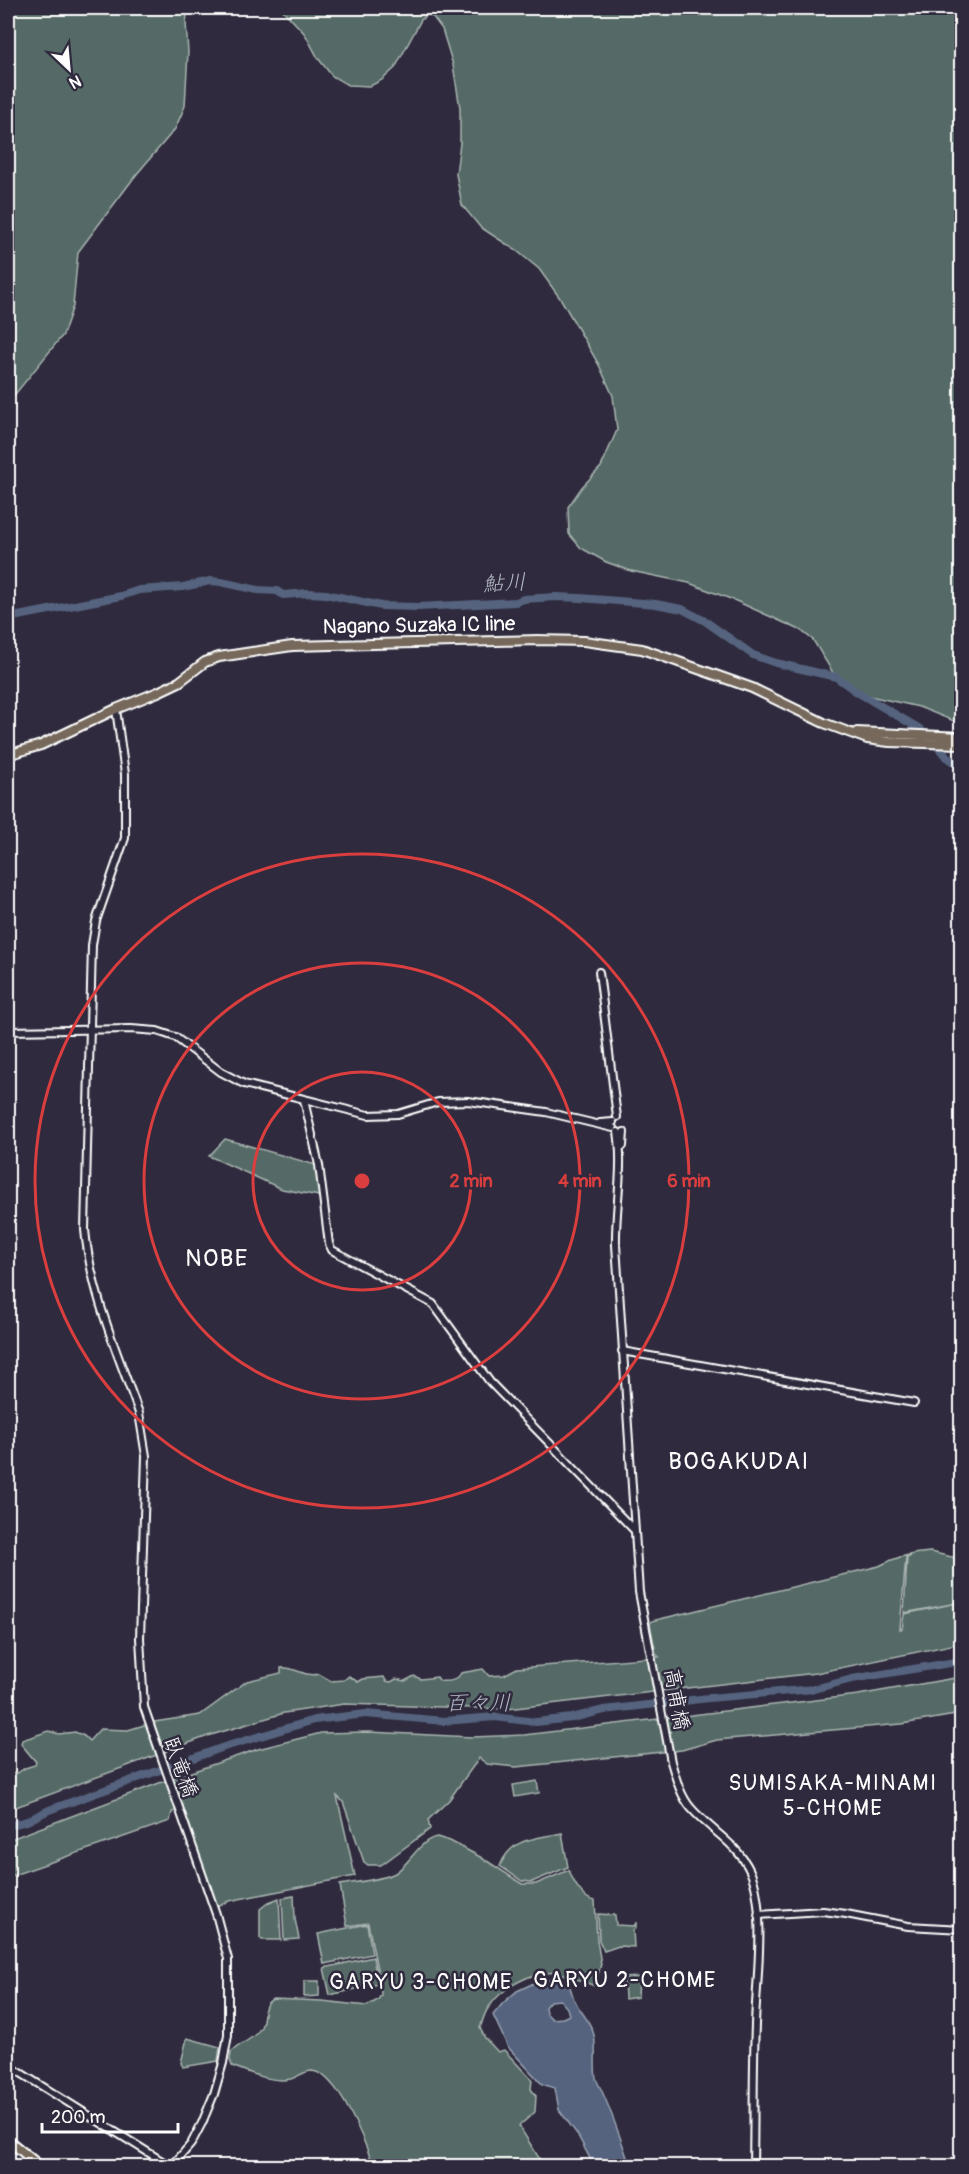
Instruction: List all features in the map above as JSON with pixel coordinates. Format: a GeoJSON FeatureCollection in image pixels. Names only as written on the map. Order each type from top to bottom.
{"type":"FeatureCollection","features":[{"type":"Feature","properties":{"kind":"main road","name":"Nagano Suzaka IC line"},"geometry":{"type":"LineString","coordinates":[[8,755],[41,745],[179,682],[205,662],[219,657],[292,646],[575,641],[642,649],[672,659],[752,688],[838,729],[867,739],[962,744]]}},
{"type":"Feature","properties":{"kind":"main road","name":"Nagano Suzaka IC line"},"geometry":{"type":"LineString","coordinates":[[838,729],[880,734],[962,737]]}},
{"type":"Feature","properties":{"kind":"main road"},"geometry":{"type":"LineString","coordinates":[[8,2140],[40,2166]]}},
{"type":"Feature","properties":{"kind":"street","name":"臥竜橋"},"geometry":{"type":"LineString","coordinates":[[116,709],[125,774],[124,838],[96,921],[92,945],[87,1258],[94,1285],[139,1413],[143,1433],[146,1456],[140,1638],[142,1690],[149,1726],[183,1820],[228,1959],[229,2011],[224,2063],[214,2094],[191,2144],[171,2166]]}},
{"type":"Feature","properties":{"kind":"street","name":"高甫橋"},"geometry":{"type":"LineString","coordinates":[[599,972],[618,1125],[619,1173],[615,1219],[639,1592],[677,1782],[684,1798],[698,1814],[735,1848],[745,1862],[756,1890],[758,1915],[753,2166]]}},
{"type":"Feature","properties":{"kind":"street"},"geometry":{"type":"LineString","coordinates":[[8,1031],[132,1029],[158,1031],[174,1036],[221,1072],[244,1084],[368,1115],[398,1113],[438,1102],[475,1101],[546,1112],[600,1126],[618,1125]]}},
{"type":"Feature","properties":{"kind":"street"},"geometry":{"type":"LineString","coordinates":[[304,1100],[319,1164],[329,1244],[332,1250],[433,1304],[490,1382],[634,1530]]}},
{"type":"Feature","properties":{"kind":"street"},"geometry":{"type":"LineString","coordinates":[[622,1351],[914,1403]]}},
{"type":"Feature","properties":{"kind":"street"},"geometry":{"type":"LineString","coordinates":[[758,1915],[823,1911],[908,1926],[962,1929]]}},
{"type":"Feature","properties":{"kind":"street"},"geometry":{"type":"LineString","coordinates":[[8,2065],[171,2166]]}},
{"type":"Feature","properties":{"kind":"green space"},"geometry":{"type":"Polygon","coordinates":[[[8,8],[188,8],[186,23],[188,52],[185,106],[175,129],[136,175],[78,252],[73,306],[63,335],[8,403],[8,8]]]}},
{"type":"Feature","properties":{"kind":"green space"},"geometry":{"type":"Polygon","coordinates":[[[281,8],[961,8],[961,724],[919,707],[861,694],[838,681],[813,640],[800,630],[689,583],[631,571],[606,562],[581,548],[569,534],[568,507],[582,487],[601,467],[617,430],[613,396],[599,365],[562,301],[539,269],[517,251],[480,227],[462,205],[456,174],[460,143],[460,108],[453,65],[442,29],[428,14],[421,20],[395,68],[382,80],[370,86],[348,85],[332,76],[318,58],[305,34],[281,8]]]}},
{"type":"Feature","properties":{"kind":"green space"},"geometry":{"type":"Polygon","coordinates":[[[225,1139],[316,1165],[319,1196],[282,1189],[209,1156],[225,1139]]]}},
{"type":"Feature","properties":{"kind":"green space"},"geometry":{"type":"Polygon","coordinates":[[[930,1552],[961,1559],[961,1643],[816,1673],[507,1709],[344,1704],[284,1713],[208,1736],[8,1810],[8,1772],[16,1774],[35,1765],[36,1762],[21,1744],[22,1740],[49,1731],[59,1734],[75,1732],[89,1741],[100,1729],[128,1730],[154,1722],[200,1715],[247,1681],[281,1673],[281,1668],[319,1674],[331,1681],[344,1680],[349,1676],[358,1682],[363,1679],[384,1677],[386,1681],[391,1682],[396,1679],[405,1681],[414,1676],[421,1679],[437,1677],[440,1681],[446,1681],[455,1679],[461,1673],[483,1669],[489,1676],[504,1675],[517,1668],[659,1657],[656,1654],[650,1624],[652,1621],[879,1566],[910,1554],[930,1552]],[[911,1556],[906,1557],[900,1629],[902,1629],[904,1614],[957,1603],[904,1613],[907,1558],[911,1556]]]}},
{"type":"Feature","properties":{"kind":"green space"},"geometry":{"type":"Polygon","coordinates":[[[961,1677],[961,1714],[902,1724],[717,1740],[682,1750],[516,1767],[487,1764],[479,1758],[449,1800],[428,1820],[430,1829],[381,1865],[368,1865],[364,1862],[343,1802],[337,1796],[355,1876],[229,1901],[217,1906],[183,1809],[172,1812],[170,1821],[8,1877],[8,1840],[162,1782],[258,1749],[321,1733],[369,1732],[472,1737],[524,1735],[858,1695],[961,1677]]]}},
{"type":"Feature","properties":{"kind":"green space"},"geometry":{"type":"Polygon","coordinates":[[[537,1781],[539,1793],[515,1797],[513,1785],[537,1781]]]}},
{"type":"Feature","properties":{"kind":"green space"},"geometry":{"type":"Polygon","coordinates":[[[562,1833],[568,1867],[532,1882],[522,1881],[500,1866],[511,1849],[518,1844],[534,1838],[562,1833]]]}},
{"type":"Feature","properties":{"kind":"green space"},"geometry":{"type":"Polygon","coordinates":[[[437,1837],[450,1841],[484,1859],[522,1884],[536,1884],[569,1870],[582,1893],[595,1901],[601,1964],[595,1986],[584,1980],[559,1973],[530,1977],[511,1986],[495,1999],[486,2012],[480,2028],[485,2038],[498,2052],[504,2050],[532,2080],[531,2089],[536,2096],[535,2112],[519,2126],[544,2166],[373,2166],[350,2111],[332,2084],[322,2075],[312,2071],[291,2079],[276,2080],[232,2066],[230,2060],[231,2052],[251,2038],[261,2027],[265,2008],[273,1999],[367,2006],[378,2000],[381,1995],[380,1984],[368,1923],[347,1926],[340,1885],[376,1879],[395,1873],[420,1847],[437,1837]]]}},
{"type":"Feature","properties":{"kind":"green space"},"geometry":{"type":"Polygon","coordinates":[[[294,1896],[299,1939],[284,1940],[282,1898],[294,1896]]]}},
{"type":"Feature","properties":{"kind":"green space"},"geometry":{"type":"Polygon","coordinates":[[[279,1898],[281,1940],[262,1940],[260,1938],[260,1909],[279,1898]]]}},
{"type":"Feature","properties":{"kind":"green space"},"geometry":{"type":"Polygon","coordinates":[[[598,1914],[615,1915],[616,1925],[634,1926],[636,1923],[633,1930],[634,1947],[619,1946],[604,1951],[599,1940],[598,1914]]]}},
{"type":"Feature","properties":{"kind":"green space"},"geometry":{"type":"Polygon","coordinates":[[[367,1924],[372,1954],[324,1964],[318,1934],[367,1924]]]}},
{"type":"Feature","properties":{"kind":"green space"},"geometry":{"type":"Polygon","coordinates":[[[373,1957],[378,1984],[330,1995],[324,1968],[373,1957]]]}},
{"type":"Feature","properties":{"kind":"green space"},"geometry":{"type":"Polygon","coordinates":[[[639,1977],[638,1997],[625,1999],[624,1978],[639,1977]]]}},
{"type":"Feature","properties":{"kind":"green space"},"geometry":{"type":"Polygon","coordinates":[[[304,1981],[319,1981],[319,1996],[304,1997],[304,1981]]]}},
{"type":"Feature","properties":{"kind":"green space"},"geometry":{"type":"Polygon","coordinates":[[[187,2038],[220,2047],[218,2061],[183,2067],[181,2063],[187,2038]]]}},
{"type":"Feature","properties":{"kind":"water"},"geometry":{"type":"Polygon","coordinates":[[[554,1979],[568,1984],[576,2003],[591,2026],[595,2040],[596,2077],[630,2166],[594,2166],[577,2134],[559,2110],[555,2088],[542,2084],[508,2047],[493,2015],[517,1991],[534,1983],[554,1979]],[[560,2000],[550,2001],[545,2007],[546,2013],[552,2019],[569,2015],[567,2008],[560,2000]]]}},
{"type":"Feature","properties":{"kind":"waterway","name":"鮎川"},"geometry":{"type":"LineString","coordinates":[[8,618],[121,596],[139,590],[183,587],[210,581],[258,590],[277,591],[283,595],[326,594],[381,606],[418,607],[516,602],[524,599],[555,597],[656,604],[682,609],[705,621],[753,655],[776,663],[836,677],[920,729],[949,759],[962,767]]}},
{"type":"Feature","properties":{"kind":"waterway","name":"百々川"},"geometry":{"type":"LineString","coordinates":[[8,1826],[27,1821],[49,1810],[224,1747],[314,1720],[366,1714],[444,1721],[495,1717],[536,1722],[572,1718],[604,1710],[814,1689],[852,1679],[962,1661]]}},
{"type":"Feature","properties":{"kind":"district","name":"NOBE"},"geometry":{"type":"Point","coordinates":[217,1258]}},
{"type":"Feature","properties":{"kind":"district","name":"BOGAKUDAI"},"geometry":{"type":"Point","coordinates":[739,1461]}},
{"type":"Feature","properties":{"kind":"district","name":"SUMISAKA-MINAMI 5-CHOME"},"geometry":{"type":"Point","coordinates":[833,1794]}},
{"type":"Feature","properties":{"kind":"district","name":"GARYU 2-CHOME"},"geometry":{"type":"Point","coordinates":[625,1979]}},
{"type":"Feature","properties":{"kind":"district","name":"GARYU 3-CHOME"},"geometry":{"type":"Point","coordinates":[421,1981]}}]}
